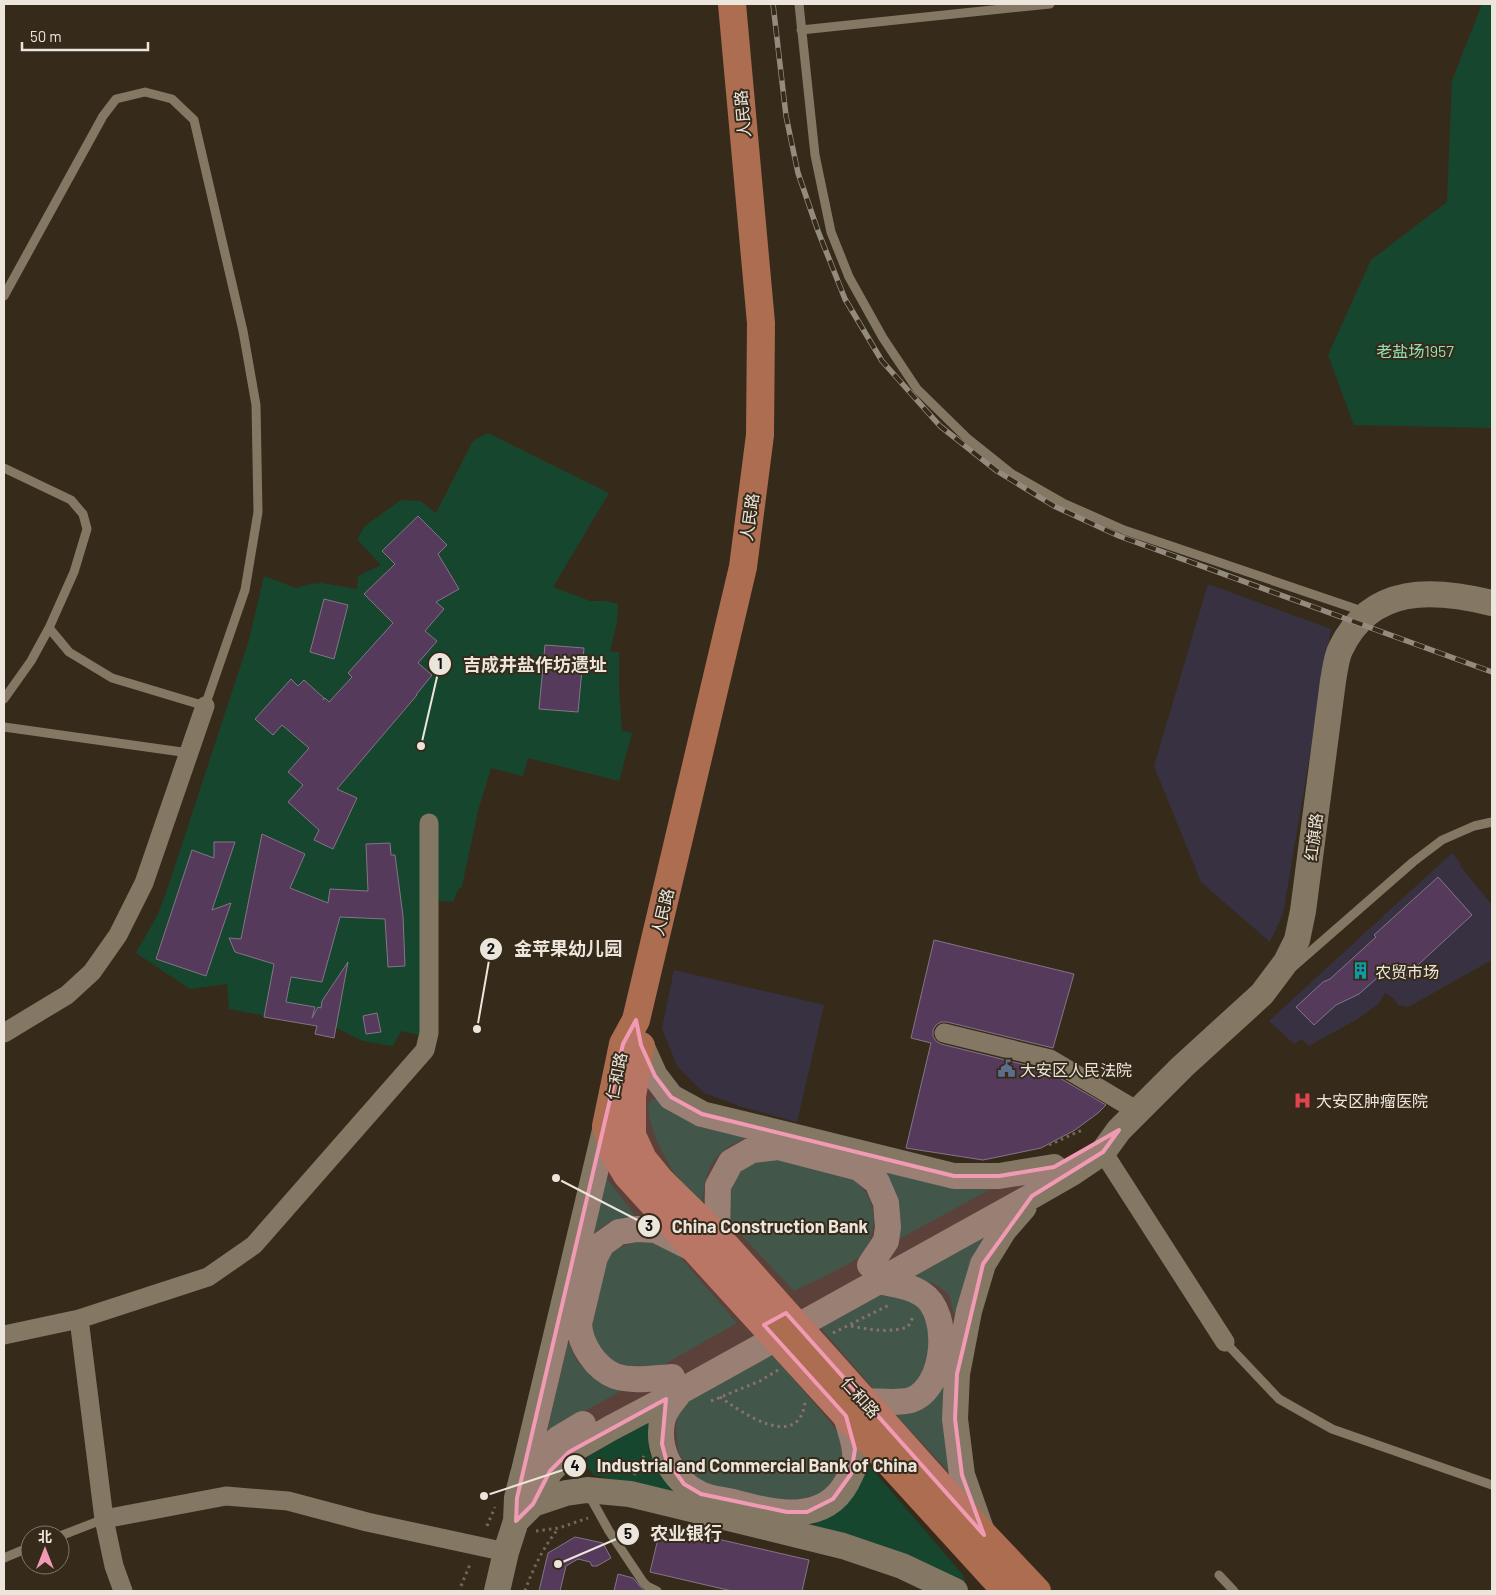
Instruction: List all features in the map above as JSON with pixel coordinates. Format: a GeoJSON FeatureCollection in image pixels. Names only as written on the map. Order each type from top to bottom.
{"type":"FeatureCollection","features":[{"type":"Feature","properties":{"kind":"main road","name":"人民路"},"geometry":{"type":"LineString","coordinates":[[639,1033],[743,566],[760,435],[761,323],[732,4]]}},
{"type":"Feature","properties":{"kind":"main road","name":"红旗路"},"geometry":{"type":"LineString","coordinates":[[1119,1130],[1182,1067],[1262,994],[1286,962],[1297,940],[1303,911],[1333,681],[1341,648],[1359,622],[1382,603],[1410,594],[1460,596],[1492,603]]}},
{"type":"Feature","properties":{"kind":"main road","name":"仁和路"},"geometry":{"type":"LineString","coordinates":[[639,1033],[623,1044],[606,1126],[615,1155],[627,1175],[706,1243]]}},
{"type":"Feature","properties":{"kind":"main road","name":"仁和路"},"geometry":{"type":"LineString","coordinates":[[639,1033],[632,1096],[632,1135],[643,1159],[706,1243],[855,1408],[1006,1591]]}},
{"type":"Feature","properties":{"kind":"main road"},"geometry":{"type":"LineString","coordinates":[[639,1033],[655,1076],[671,1097],[702,1114],[954,1176],[999,1176],[1119,1130]]}},
{"type":"Feature","properties":{"kind":"main road"},"geometry":{"type":"LineString","coordinates":[[519,1520],[517,1498],[606,1126]]}},
{"type":"Feature","properties":{"kind":"main road"},"geometry":{"type":"LineString","coordinates":[[497,1591],[506,1552],[519,1520],[550,1472],[569,1452],[611,1428],[677,1384],[874,1273],[1032,1196],[1103,1152],[1119,1130]]}},
{"type":"Feature","properties":{"kind":"main road"},"geometry":{"type":"LineString","coordinates":[[677,1384],[614,1376],[598,1364],[587,1351],[580,1335],[579,1324],[595,1257],[602,1244],[619,1232],[637,1228],[656,1230],[706,1243],[718,1186],[731,1162],[752,1150],[778,1147],[859,1168],[877,1182],[886,1203],[888,1227],[886,1241],[874,1273]]}},
{"type":"Feature","properties":{"kind":"main road"},"geometry":{"type":"LineString","coordinates":[[874,1273],[1048,1157]]}},
{"type":"Feature","properties":{"kind":"main road"},"geometry":{"type":"LineString","coordinates":[[984,1535],[962,1475],[955,1419],[957,1374],[969,1311],[983,1264],[1004,1230],[1032,1196]]}},
{"type":"Feature","properties":{"kind":"main road"},"geometry":{"type":"LineString","coordinates":[[677,1384],[664,1416],[661,1429],[662,1444],[666,1459],[684,1484],[701,1494],[763,1509],[807,1512],[822,1507],[843,1489],[855,1462],[855,1408],[911,1400],[924,1391],[933,1380],[939,1363],[940,1323],[934,1308],[923,1294],[874,1273]]}},
{"type":"Feature","properties":{"kind":"main road"},"geometry":{"type":"LineString","coordinates":[[524,1474],[537,1456],[558,1439],[601,1414],[677,1384]]}},
{"type":"Feature","properties":{"kind":"main road","name":"仁和路"},"geometry":{"type":"LineString","coordinates":[[855,1408],[984,1535],[1037,1591]]}},
{"type":"Feature","properties":{"kind":"main road"},"geometry":{"type":"LineString","coordinates":[[519,1520],[566,1493],[587,1490],[630,1494],[842,1546],[902,1566],[955,1591]]}},
{"type":"Feature","properties":{"kind":"street"},"geometry":{"type":"LineString","coordinates":[[4,1033],[67,995],[92,972],[118,935],[144,883],[205,706]]}},
{"type":"Feature","properties":{"kind":"street"},"geometry":{"type":"LineString","coordinates":[[4,1335],[79,1319],[208,1277],[254,1245],[425,1050],[430,1032],[429,823]]}},
{"type":"Feature","properties":{"kind":"street"},"geometry":{"type":"LineString","coordinates":[[944,1033],[1050,1059],[1139,1112]]}},
{"type":"Feature","properties":{"kind":"street"},"geometry":{"type":"LineString","coordinates":[[1103,1152],[1225,1342]]}},
{"type":"Feature","properties":{"kind":"street"},"geometry":{"type":"LineString","coordinates":[[79,1319],[104,1519],[114,1566],[123,1591]]}},
{"type":"Feature","properties":{"kind":"street"},"geometry":{"type":"LineString","coordinates":[[104,1519],[226,1496],[288,1501],[367,1522],[506,1552]]}},
{"type":"Feature","properties":{"kind":"lane"},"geometry":{"type":"LineString","coordinates":[[798,4],[815,155],[831,232],[849,277],[883,338],[917,389],[967,438],[1012,474],[1063,503],[1124,530],[1370,613]]}},
{"type":"Feature","properties":{"kind":"lane"},"geometry":{"type":"LineString","coordinates":[[802,30],[1050,4]]}},
{"type":"Feature","properties":{"kind":"lane"},"geometry":{"type":"LineString","coordinates":[[4,296],[103,116],[116,99],[145,92],[172,99],[194,120],[243,331],[256,404],[258,512],[245,590],[205,706],[112,678],[69,652],[49,628]]}},
{"type":"Feature","properties":{"kind":"lane"},"geometry":{"type":"LineString","coordinates":[[4,468],[71,500],[83,514],[88,529],[74,572],[49,628],[31,661],[4,699]]}},
{"type":"Feature","properties":{"kind":"lane"},"geometry":{"type":"LineString","coordinates":[[4,727],[189,753]]}},
{"type":"Feature","properties":{"kind":"lane"},"geometry":{"type":"LineString","coordinates":[[1262,994],[1413,862],[1442,840],[1474,826],[1492,822]]}},
{"type":"Feature","properties":{"kind":"lane"},"geometry":{"type":"LineString","coordinates":[[1225,1342],[1278,1399],[1332,1429],[1492,1485]]}},
{"type":"Feature","properties":{"kind":"lane"},"geometry":{"type":"LineString","coordinates":[[587,1490],[609,1531],[643,1582],[657,1591]]}},
{"type":"Feature","properties":{"kind":"lane"},"geometry":{"type":"LineString","coordinates":[[70,1532],[104,1519]]}},
{"type":"Feature","properties":{"kind":"lane"},"geometry":{"type":"LineString","coordinates":[[4,1558],[20,1551]]}},
{"type":"Feature","properties":{"kind":"lane"},"geometry":{"type":"LineString","coordinates":[[1219,1575],[1234,1591]]}},
{"type":"Feature","properties":{"kind":"path"},"geometry":{"type":"LineString","coordinates":[[1048,1157],[1060,1142],[1082,1130]]}},
{"type":"Feature","properties":{"kind":"path"},"geometry":{"type":"LineString","coordinates":[[828,1335],[850,1326],[891,1303]]}},
{"type":"Feature","properties":{"kind":"path"},"geometry":{"type":"LineString","coordinates":[[850,1326],[871,1330],[897,1331],[908,1327],[914,1318],[914,1312]]}},
{"type":"Feature","properties":{"kind":"path"},"geometry":{"type":"LineString","coordinates":[[704,1403],[760,1381],[779,1369]]}},
{"type":"Feature","properties":{"kind":"path"},"geometry":{"type":"LineString","coordinates":[[720,1397],[760,1422],[775,1426],[788,1426],[798,1421],[803,1412],[804,1398]]}},
{"type":"Feature","properties":{"kind":"path"},"geometry":{"type":"LineString","coordinates":[[632,1479],[646,1454]]}},
{"type":"Feature","properties":{"kind":"path"},"geometry":{"type":"LineString","coordinates":[[484,1534],[487,1526],[519,1520],[559,1528],[591,1517]]}},
{"type":"Feature","properties":{"kind":"path"},"geometry":{"type":"LineString","coordinates":[[525,1591],[536,1560],[559,1528]]}},
{"type":"Feature","properties":{"kind":"path"},"geometry":{"type":"LineString","coordinates":[[461,1586],[473,1557]]}},
{"type":"Feature","properties":{"kind":"highlighted area"},"geometry":{"type":"Polygon","coordinates":[[[636,1020],[641,1045],[655,1076],[671,1097],[702,1114],[954,1176],[999,1176],[1054,1167],[1119,1130],[1103,1152],[1032,1196],[983,1264],[957,1374],[955,1419],[962,1475],[984,1535],[786,1313],[764,1325],[846,1416],[855,1449],[851,1474],[833,1499],[807,1512],[787,1512],[701,1494],[684,1484],[666,1459],[662,1444],[666,1399],[569,1452],[550,1471],[533,1504],[516,1521],[517,1498],[623,1044],[636,1020]]]}},
{"type":"Feature","properties":{"kind":"shaded area"},"geometry":{"type":"Polygon","coordinates":[[[1208,584],[1331,629],[1283,914],[1270,942],[1201,882],[1154,766],[1208,584]]]}},
{"type":"Feature","properties":{"kind":"shaded area"},"geometry":{"type":"Polygon","coordinates":[[[1452,853],[1461,864],[1460,866],[1492,905],[1492,960],[1408,1007],[1398,1005],[1394,999],[1385,993],[1379,1003],[1359,1018],[1309,1046],[1302,1039],[1294,1044],[1269,1021],[1452,853]]]}},
{"type":"Feature","properties":{"kind":"shaded area"},"geometry":{"type":"Polygon","coordinates":[[[674,970],[824,1005],[797,1122],[739,1106],[704,1093],[677,1066],[662,1028],[674,970]]]}},
{"type":"Feature","properties":{"kind":"green space","name":"老盐场1957"},"geometry":{"type":"Polygon","coordinates":[[[1482,4],[1492,4],[1492,428],[1354,425],[1328,355],[1371,260],[1447,202],[1452,81],[1482,4]]]}},
{"type":"Feature","properties":{"kind":"green space"},"geometry":{"type":"Polygon","coordinates":[[[488,433],[609,493],[553,587],[590,601],[605,601],[618,604],[617,621],[610,652],[619,652],[622,731],[632,733],[619,781],[528,758],[523,776],[491,768],[478,811],[462,886],[458,890],[453,902],[430,900],[420,1035],[401,1031],[393,1046],[363,1041],[336,1028],[334,1038],[315,1034],[317,1026],[229,1009],[227,984],[190,989],[136,953],[158,914],[168,887],[249,640],[264,576],[296,588],[321,583],[357,589],[358,576],[381,565],[357,539],[365,526],[401,500],[420,501],[436,513],[473,441],[488,433]]]}},
{"type":"Feature","properties":{"kind":"green space"},"geometry":{"type":"Polygon","coordinates":[[[652,1099],[664,1101],[755,1134],[730,1146],[714,1160],[706,1180],[702,1207],[672,1170],[657,1142],[648,1106],[652,1099]]]}},
{"type":"Feature","properties":{"kind":"green space"},"geometry":{"type":"Polygon","coordinates":[[[767,1159],[797,1163],[848,1177],[866,1192],[871,1202],[874,1223],[872,1234],[861,1255],[857,1259],[794,1291],[729,1222],[731,1190],[737,1176],[748,1165],[767,1159]]]}},
{"type":"Feature","properties":{"kind":"green space"},"geometry":{"type":"Polygon","coordinates":[[[875,1166],[948,1184],[991,1189],[899,1239],[900,1226],[896,1200],[875,1166]]]}},
{"type":"Feature","properties":{"kind":"green space"},"geometry":{"type":"Polygon","coordinates":[[[605,1176],[637,1218],[612,1222],[591,1236],[605,1176]]]}},
{"type":"Feature","properties":{"kind":"green space"},"geometry":{"type":"Polygon","coordinates":[[[987,1235],[955,1318],[949,1295],[937,1285],[913,1277],[987,1235]]]}},
{"type":"Feature","properties":{"kind":"green space"},"geometry":{"type":"Polygon","coordinates":[[[637,1241],[655,1241],[675,1251],[737,1323],[663,1365],[627,1367],[608,1358],[590,1333],[606,1258],[619,1248],[637,1241]]]}},
{"type":"Feature","properties":{"kind":"green space"},"geometry":{"type":"Polygon","coordinates":[[[881,1293],[925,1305],[933,1343],[918,1384],[904,1391],[873,1388],[820,1327],[881,1293]]]}},
{"type":"Feature","properties":{"kind":"green space"},"geometry":{"type":"Polygon","coordinates":[[[568,1342],[577,1361],[588,1372],[623,1390],[547,1432],[568,1342]]]}},
{"type":"Feature","properties":{"kind":"green space"},"geometry":{"type":"Polygon","coordinates":[[[772,1354],[831,1423],[840,1437],[844,1461],[832,1484],[813,1498],[783,1502],[707,1485],[688,1470],[678,1451],[677,1416],[685,1402],[772,1354]]]}},
{"type":"Feature","properties":{"kind":"green space"},"geometry":{"type":"Polygon","coordinates":[[[945,1378],[952,1475],[894,1413],[945,1378]]]}},
{"type":"Feature","properties":{"kind":"green space"},"geometry":{"type":"Polygon","coordinates":[[[649,1420],[649,1452],[660,1472],[675,1492],[674,1494],[594,1475],[587,1467],[587,1457],[649,1420]]]}},
{"type":"Feature","properties":{"kind":"green space"},"geometry":{"type":"Polygon","coordinates":[[[867,1463],[963,1575],[965,1581],[962,1584],[808,1526],[820,1521],[867,1463]]]}},
{"type":"Feature","properties":{"kind":"building"},"geometry":{"type":"Polygon","coordinates":[[[418,516],[447,545],[438,554],[459,589],[436,602],[444,609],[425,631],[437,641],[418,663],[432,675],[337,789],[357,798],[333,849],[314,840],[319,830],[288,802],[303,785],[288,772],[309,748],[282,725],[273,735],[255,719],[291,679],[298,686],[304,680],[324,698],[323,700],[325,698],[329,702],[352,677],[348,673],[393,623],[364,594],[395,564],[382,551],[418,516]]]}},
{"type":"Feature","properties":{"kind":"building"},"geometry":{"type":"Polygon","coordinates":[[[324,599],[348,605],[334,659],[310,652],[324,599]]]}},
{"type":"Feature","properties":{"kind":"building"},"geometry":{"type":"Polygon","coordinates":[[[545,645],[584,648],[578,712],[539,709],[545,645]]]}},
{"type":"Feature","properties":{"kind":"building"},"geometry":{"type":"Polygon","coordinates":[[[262,834],[305,854],[290,888],[328,903],[330,889],[368,891],[366,844],[390,843],[391,855],[395,855],[403,916],[405,966],[388,967],[385,919],[340,917],[322,982],[291,977],[286,1002],[315,1007],[312,1018],[318,1007],[321,1008],[322,1001],[348,962],[334,1038],[315,1034],[317,1026],[264,1017],[274,964],[235,952],[229,938],[241,939],[262,834]]]}},
{"type":"Feature","properties":{"kind":"building"},"geometry":{"type":"Polygon","coordinates":[[[214,842],[235,842],[212,910],[231,903],[206,976],[156,959],[192,850],[214,858],[214,842]]]}},
{"type":"Feature","properties":{"kind":"building"},"geometry":{"type":"Polygon","coordinates":[[[1438,877],[1472,915],[1406,976],[1394,963],[1359,994],[1336,1005],[1314,1025],[1296,1007],[1376,937],[1374,935],[1438,877]]]}},
{"type":"Feature","properties":{"kind":"building","name":"大安区人民法院"},"geometry":{"type":"Polygon","coordinates":[[[934,940],[1074,974],[1053,1048],[947,1022],[941,1022],[936,1025],[933,1030],[933,1036],[941,1044],[1046,1070],[1106,1105],[1098,1113],[1075,1130],[1041,1148],[983,1160],[906,1148],[931,1043],[911,1038],[934,940]]]}},
{"type":"Feature","properties":{"kind":"building"},"geometry":{"type":"Polygon","coordinates":[[[377,1013],[381,1032],[366,1034],[363,1016],[377,1013]]]}},
{"type":"Feature","properties":{"kind":"building"},"geometry":{"type":"Polygon","coordinates":[[[661,1526],[809,1560],[802,1591],[732,1591],[650,1572],[661,1526]]]}},
{"type":"Feature","properties":{"kind":"building"},"geometry":{"type":"Polygon","coordinates":[[[575,1537],[603,1543],[611,1558],[597,1566],[592,1566],[590,1562],[578,1559],[566,1566],[560,1591],[539,1591],[548,1553],[575,1537]]]}},
{"type":"Feature","properties":{"kind":"building"},"geometry":{"type":"Polygon","coordinates":[[[618,1574],[633,1578],[644,1591],[614,1591],[618,1574]]]}},
{"type":"Feature","properties":{"kind":"railway"},"geometry":{"type":"LineString","coordinates":[[773,4],[786,116],[798,173],[818,231],[845,299],[882,361],[940,426],[997,471],[1054,506],[1119,536],[1492,672]]}},
{"type":"Feature","properties":{"kind":"place","name":"吉成井盐作坊遗址"},"geometry":{"type":"Point","coordinates":[421,746]}},
{"type":"Feature","properties":{"kind":"place","name":"农贸市场"},"geometry":{"type":"Point","coordinates":[1361,971]}},
{"type":"Feature","properties":{"kind":"place","name":"金苹果幼儿园"},"geometry":{"type":"Point","coordinates":[477,1029]}},
{"type":"Feature","properties":{"kind":"place","name":"大安区人民法院"},"geometry":{"type":"Point","coordinates":[1006,1069]}},
{"type":"Feature","properties":{"kind":"place","name":"大安区肿瘤医院"},"geometry":{"type":"Point","coordinates":[1302,1100]}},
{"type":"Feature","properties":{"kind":"place","name":"China Construction Bank"},"geometry":{"type":"Point","coordinates":[556,1178]}},
{"type":"Feature","properties":{"kind":"place","name":"Industrial and Commercial Bank of China"},"geometry":{"type":"Point","coordinates":[484,1496]}},
{"type":"Feature","properties":{"kind":"place","name":"农业银行"},"geometry":{"type":"Point","coordinates":[558,1564]}}]}
